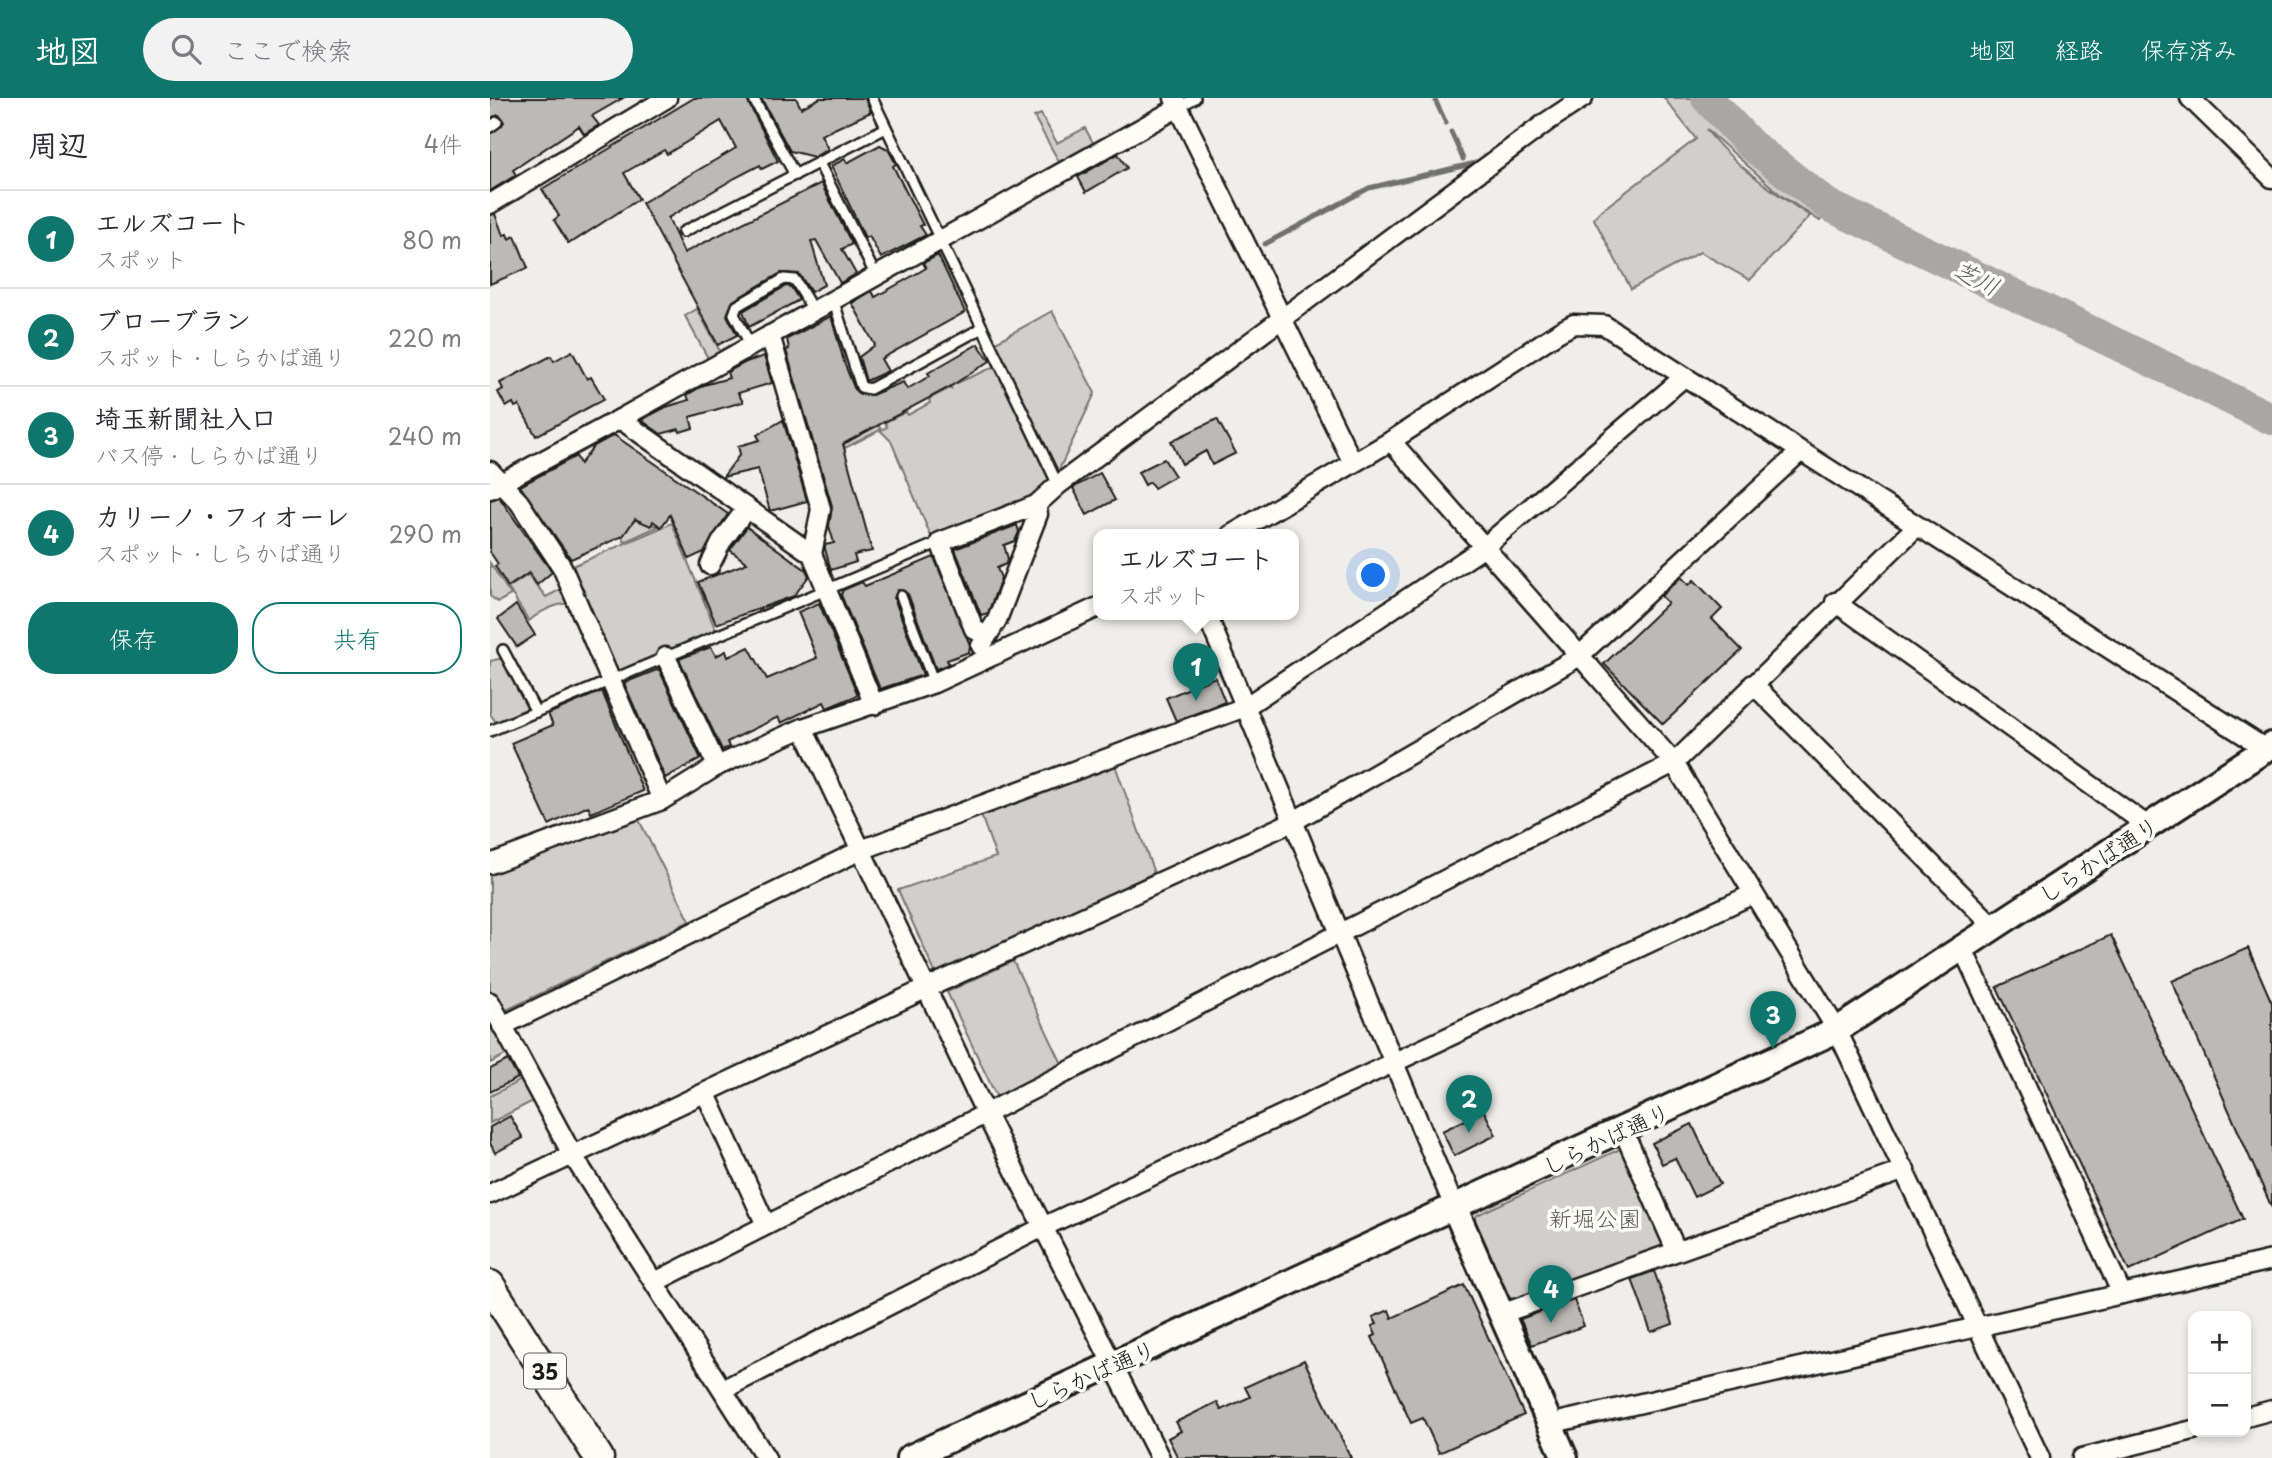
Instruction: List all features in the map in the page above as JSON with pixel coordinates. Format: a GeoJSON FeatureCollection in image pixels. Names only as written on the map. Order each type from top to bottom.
{"type":"FeatureCollection","features":[{"type":"Feature","properties":{"kind":"main road","name":"35"},"geometry":{"type":"LineString","coordinates":[[490,1284],[599,1458]]}},
{"type":"Feature","properties":{"kind":"street"},"geometry":{"type":"LineString","coordinates":[[490,204],[667,98]]}},
{"type":"Feature","properties":{"kind":"street"},"geometry":{"type":"LineString","coordinates":[[986,636],[974,629],[940,542],[1036,505],[1058,485],[1548,121],[1583,98]]}},
{"type":"Feature","properties":{"kind":"street"},"geometry":{"type":"LineString","coordinates":[[2190,98],[2268,168]]}},
{"type":"Feature","properties":{"kind":"street"},"geometry":{"type":"LineString","coordinates":[[663,800],[562,567],[534,523],[494,480],[620,419],[1183,101],[1353,463]]}},
{"type":"Feature","properties":{"kind":"street"},"geometry":{"type":"LineString","coordinates":[[1241,529],[1391,441],[1574,324],[1604,325],[1916,527],[2270,750]]}},
{"type":"Feature","properties":{"kind":"street"},"geometry":{"type":"LineString","coordinates":[[770,335],[821,509],[812,554]]}},
{"type":"Feature","properties":{"kind":"street"},"geometry":{"type":"LineString","coordinates":[[502,1026],[861,850],[1245,707],[1483,548],[1683,378]]}},
{"type":"Feature","properties":{"kind":"street"},"geometry":{"type":"LineString","coordinates":[[620,419],[812,554],[874,705]]}},
{"type":"Feature","properties":{"kind":"street"},"geometry":{"type":"LineString","coordinates":[[1391,441],[1578,657],[1674,763],[1837,1030],[2040,1458]]}},
{"type":"Feature","properties":{"kind":"street"},"geometry":{"type":"LineString","coordinates":[[490,1194],[927,988],[1294,821],[1578,657],[1800,452]]}},
{"type":"Feature","properties":{"kind":"street"},"geometry":{"type":"LineString","coordinates":[[986,659],[981,644],[997,620],[1038,514],[1036,505]]}},
{"type":"Feature","properties":{"kind":"street"},"geometry":{"type":"LineString","coordinates":[[710,565],[722,541],[747,508]]}},
{"type":"Feature","properties":{"kind":"street"},"geometry":{"type":"LineString","coordinates":[[655,1282],[1674,763],[1835,602],[1916,527]]}},
{"type":"Feature","properties":{"kind":"street"},"geometry":{"type":"LineString","coordinates":[[1835,602],[2148,826]]}},
{"type":"Feature","properties":{"kind":"street"},"geometry":{"type":"LineString","coordinates":[[490,864],[663,800],[717,766],[803,728],[934,683],[1093,609]]}},
{"type":"Feature","properties":{"kind":"street"},"geometry":{"type":"LineString","coordinates":[[1209,620],[1396,1062],[1455,1209],[1565,1458]]}},
{"type":"Feature","properties":{"kind":"street"},"geometry":{"type":"LineString","coordinates":[[666,657],[717,766]]}},
{"type":"Feature","properties":{"kind":"street"},"geometry":{"type":"LineString","coordinates":[[1753,684],[1993,926]]}},
{"type":"Feature","properties":{"kind":"street"},"geometry":{"type":"LineString","coordinates":[[803,728],[985,1112],[1160,1458]]}},
{"type":"Feature","properties":{"kind":"street","name":"しらかば通り"},"geometry":{"type":"LineString","coordinates":[[909,1458],[941,1451],[1112,1364],[1455,1209],[1837,1030],[1993,926],[2270,750]]}},
{"type":"Feature","properties":{"kind":"street"},"geometry":{"type":"LineString","coordinates":[[724,1389],[1045,1226],[1753,894]]}},
{"type":"Feature","properties":{"kind":"street"},"geometry":{"type":"LineString","coordinates":[[1962,947],[2122,1294]]}},
{"type":"Feature","properties":{"kind":"street"},"geometry":{"type":"LineString","coordinates":[[490,1002],[573,1156],[766,1458]]}},
{"type":"Feature","properties":{"kind":"street"},"geometry":{"type":"LineString","coordinates":[[706,1094],[766,1225]]}},
{"type":"Feature","properties":{"kind":"street"},"geometry":{"type":"LineString","coordinates":[[1623,1130],[1676,1250]]}},
{"type":"Feature","properties":{"kind":"street"},"geometry":{"type":"LineString","coordinates":[[1501,1314],[1676,1250],[1892,1178],[1905,1170]]}},
{"type":"Feature","properties":{"kind":"street"},"geometry":{"type":"LineString","coordinates":[[1549,1424],[2272,1260]]}},
{"type":"Feature","properties":{"kind":"street"},"geometry":{"type":"LineString","coordinates":[[2251,1416],[2272,1410]]}},
{"type":"Feature","properties":{"kind":"street"},"geometry":{"type":"LineString","coordinates":[[2082,1458],[2188,1431]]}},
{"type":"Feature","properties":{"kind":"lane"},"geometry":{"type":"LineString","coordinates":[[753,98],[794,175]]}},
{"type":"Feature","properties":{"kind":"lane"},"geometry":{"type":"LineString","coordinates":[[872,98],[1058,485]]}},
{"type":"Feature","properties":{"kind":"lane"},"geometry":{"type":"LineString","coordinates":[[682,232],[886,128]]}},
{"type":"Feature","properties":{"kind":"lane"},"geometry":{"type":"LineString","coordinates":[[819,163],[876,276]]}},
{"type":"Feature","properties":{"kind":"lane"},"geometry":{"type":"LineString","coordinates":[[751,346],[734,314],[737,306],[749,299],[784,279],[795,280],[813,310]]}},
{"type":"Feature","properties":{"kind":"lane"},"geometry":{"type":"LineString","coordinates":[[833,299],[861,387],[870,389],[982,328]]}},
{"type":"Feature","properties":{"kind":"lane"},"geometry":{"type":"LineString","coordinates":[[490,731],[940,542]]}},
{"type":"Feature","properties":{"kind":"lane"},"geometry":{"type":"LineString","coordinates":[[901,596],[934,683]]}},
{"type":"Feature","properties":{"kind":"lane"},"geometry":{"type":"LineString","coordinates":[[503,650],[536,712]]}},
{"type":"Feature","properties":{"kind":"green space"},"geometry":{"type":"Polygon","coordinates":[[[1664,98],[1699,98],[1758,158],[1826,208],[1820,221],[1782,196],[1706,129],[1740,165],[1768,187],[1810,216],[1750,280],[1700,252],[1631,289],[1594,219],[1598,213],[1696,139],[1664,98]]]}},
{"type":"Feature","properties":{"kind":"green space"},"geometry":{"type":"Polygon","coordinates":[[[1041,114],[1057,143],[1085,128],[1096,148],[1062,167],[1034,117],[1041,114]]]}},
{"type":"Feature","properties":{"kind":"green space"},"geometry":{"type":"Polygon","coordinates":[[[697,309],[722,355],[710,362],[685,316],[697,309]]]}},
{"type":"Feature","properties":{"kind":"green space"},"geometry":{"type":"Polygon","coordinates":[[[1052,311],[1095,393],[1057,474],[994,343],[1052,311]]]}},
{"type":"Feature","properties":{"kind":"green space"},"geometry":{"type":"Polygon","coordinates":[[[996,366],[1052,481],[1049,487],[1012,506],[932,539],[891,441],[880,430],[845,448],[840,430],[848,442],[877,422],[881,430],[887,427],[885,422],[906,412],[908,415],[930,403],[929,399],[950,388],[952,390],[950,386],[996,366]]]}},
{"type":"Feature","properties":{"kind":"green space"},"geometry":{"type":"Polygon","coordinates":[[[616,513],[632,524],[635,520],[659,526],[624,542],[614,515],[616,513]]]}},
{"type":"Feature","properties":{"kind":"green space"},"geometry":{"type":"Polygon","coordinates":[[[672,523],[717,633],[616,674],[568,568],[672,523]]]}},
{"type":"Feature","properties":{"kind":"green space"},"geometry":{"type":"Polygon","coordinates":[[[490,563],[511,595],[498,602],[490,596],[490,563]]]}},
{"type":"Feature","properties":{"kind":"green space"},"geometry":{"type":"Polygon","coordinates":[[[528,575],[546,597],[565,587],[575,603],[551,607],[529,621],[508,588],[528,575]]]}},
{"type":"Feature","properties":{"kind":"green space"},"geometry":{"type":"Polygon","coordinates":[[[503,658],[529,704],[528,708],[496,722],[490,714],[490,661],[503,658]]]}},
{"type":"Feature","properties":{"kind":"green space"},"geometry":{"type":"Polygon","coordinates":[[[1115,765],[1154,873],[937,977],[898,890],[996,857],[981,815],[1115,765]]]}},
{"type":"Feature","properties":{"kind":"green space"},"geometry":{"type":"Polygon","coordinates":[[[639,820],[690,921],[490,1018],[490,872],[639,820]]]}},
{"type":"Feature","properties":{"kind":"green space"},"geometry":{"type":"Polygon","coordinates":[[[1013,961],[1064,1068],[998,1100],[947,992],[1013,961]]]}},
{"type":"Feature","properties":{"kind":"green space"},"geometry":{"type":"Polygon","coordinates":[[[490,1018],[509,1053],[490,1063],[490,1018]]]}},
{"type":"Feature","properties":{"kind":"green space"},"geometry":{"type":"Polygon","coordinates":[[[521,1080],[533,1101],[490,1123],[490,1096],[521,1080]]]}},
{"type":"Feature","properties":{"kind":"green space","name":"新堀公園"},"geometry":{"type":"Polygon","coordinates":[[[1620,1149],[1627,1151],[1667,1239],[1664,1248],[1514,1299],[1507,1297],[1474,1221],[1477,1215],[1620,1149]]]}},
{"type":"Feature","properties":{"kind":"building"},"geometry":{"type":"Polygon","coordinates":[[[490,98],[623,98],[592,116],[599,125],[584,134],[579,126],[513,170],[516,175],[490,191],[490,134],[504,122],[499,115],[490,118],[490,98]]]}},
{"type":"Feature","properties":{"kind":"building"},"geometry":{"type":"Polygon","coordinates":[[[694,98],[746,98],[778,161],[762,169],[760,165],[668,218],[684,253],[821,183],[852,244],[842,249],[856,274],[840,283],[816,240],[811,241],[824,285],[811,292],[799,274],[781,273],[733,301],[727,315],[737,335],[718,345],[642,203],[736,148],[721,121],[667,154],[664,150],[624,173],[639,199],[574,241],[568,243],[554,220],[559,216],[542,189],[694,98]]]}},
{"type":"Feature","properties":{"kind":"building"},"geometry":{"type":"Polygon","coordinates":[[[761,98],[796,98],[801,108],[820,98],[865,98],[871,112],[821,135],[828,149],[814,157],[790,151],[761,98]]]}},
{"type":"Feature","properties":{"kind":"building"},"geometry":{"type":"Polygon","coordinates":[[[880,145],[888,149],[896,164],[893,166],[926,235],[881,258],[869,236],[865,238],[831,166],[845,159],[847,163],[880,145]]]}},
{"type":"Feature","properties":{"kind":"building"},"geometry":{"type":"Polygon","coordinates":[[[1118,154],[1127,168],[1086,192],[1078,177],[1118,154]]]}},
{"type":"Feature","properties":{"kind":"building"},"geometry":{"type":"Polygon","coordinates":[[[495,214],[503,235],[507,234],[509,239],[515,236],[528,268],[490,284],[490,215],[495,214]]]}},
{"type":"Feature","properties":{"kind":"building"},"geometry":{"type":"Polygon","coordinates":[[[938,255],[965,312],[881,359],[888,371],[866,381],[859,357],[875,345],[852,303],[872,291],[875,297],[926,268],[923,263],[938,255]]]}},
{"type":"Feature","properties":{"kind":"building"},"geometry":{"type":"Polygon","coordinates":[[[786,286],[791,287],[799,300],[749,327],[743,311],[786,286]]]}},
{"type":"Feature","properties":{"kind":"building"},"geometry":{"type":"Polygon","coordinates":[[[831,316],[845,365],[859,394],[872,395],[903,382],[907,389],[930,376],[928,373],[978,344],[990,361],[948,388],[843,444],[872,551],[854,555],[856,562],[831,570],[825,545],[834,543],[829,526],[832,506],[786,350],[789,349],[787,339],[831,316]]]}},
{"type":"Feature","properties":{"kind":"building"},"geometry":{"type":"Polygon","coordinates":[[[572,351],[587,379],[591,377],[604,399],[536,436],[519,405],[515,407],[513,403],[506,407],[498,392],[503,389],[500,383],[551,356],[554,361],[572,351]]]}},
{"type":"Feature","properties":{"kind":"building"},"geometry":{"type":"Polygon","coordinates":[[[764,356],[772,383],[738,393],[743,402],[690,417],[693,428],[680,432],[679,429],[661,434],[644,422],[643,419],[666,407],[689,400],[687,395],[704,385],[729,378],[727,372],[764,356]]]}},
{"type":"Feature","properties":{"kind":"building"},"geometry":{"type":"Polygon","coordinates":[[[1217,419],[1236,453],[1212,465],[1206,451],[1182,464],[1171,441],[1217,419]]]}},
{"type":"Feature","properties":{"kind":"building"},"geometry":{"type":"Polygon","coordinates":[[[783,420],[807,501],[770,511],[758,469],[723,477],[740,454],[738,446],[760,440],[757,435],[783,420]]]}},
{"type":"Feature","properties":{"kind":"building"},"geometry":{"type":"Polygon","coordinates":[[[614,435],[728,514],[704,552],[689,559],[670,515],[661,527],[653,521],[651,526],[635,519],[623,536],[571,559],[520,486],[576,456],[580,464],[594,446],[614,435]]]}},
{"type":"Feature","properties":{"kind":"building"},"geometry":{"type":"Polygon","coordinates":[[[1164,459],[1175,476],[1154,488],[1150,482],[1145,485],[1138,472],[1164,459]]]}},
{"type":"Feature","properties":{"kind":"building"},"geometry":{"type":"Polygon","coordinates":[[[1100,473],[1115,500],[1087,515],[1073,488],[1100,473]]]}},
{"type":"Feature","properties":{"kind":"building"},"geometry":{"type":"Polygon","coordinates":[[[499,497],[552,572],[537,585],[529,573],[508,587],[495,566],[498,564],[490,552],[490,500],[499,497]]]}},
{"type":"Feature","properties":{"kind":"building"},"geometry":{"type":"Polygon","coordinates":[[[1017,525],[1019,532],[1015,541],[1004,545],[1008,559],[1006,564],[997,568],[1001,578],[988,613],[981,615],[955,549],[1017,525]]]}},
{"type":"Feature","properties":{"kind":"building"},"geometry":{"type":"Polygon","coordinates":[[[747,527],[806,570],[809,576],[794,596],[716,624],[698,582],[747,563],[730,550],[747,527]]]}},
{"type":"Feature","properties":{"kind":"building"},"geometry":{"type":"Polygon","coordinates":[[[934,557],[970,645],[969,652],[947,660],[949,664],[936,669],[908,594],[898,590],[894,598],[923,675],[880,689],[841,595],[843,590],[862,582],[865,586],[934,557]]]}},
{"type":"Feature","properties":{"kind":"building"},"geometry":{"type":"Polygon","coordinates":[[[1681,577],[1689,585],[1694,580],[1722,609],[1712,619],[1742,650],[1663,724],[1604,664],[1668,603],[1661,596],[1681,577]]]}},
{"type":"Feature","properties":{"kind":"building"},"geometry":{"type":"Polygon","coordinates":[[[819,603],[858,695],[827,708],[824,702],[781,723],[778,717],[727,742],[729,747],[722,750],[679,659],[711,647],[716,656],[726,651],[728,657],[749,647],[767,679],[817,658],[798,612],[819,603]]]}},
{"type":"Feature","properties":{"kind":"building"},"geometry":{"type":"Polygon","coordinates":[[[516,605],[535,635],[517,647],[498,619],[516,605]]]}},
{"type":"Feature","properties":{"kind":"building"},"geometry":{"type":"Polygon","coordinates":[[[659,669],[701,759],[665,778],[624,683],[659,669]]]}},
{"type":"Feature","properties":{"kind":"building"},"geometry":{"type":"Polygon","coordinates":[[[1215,677],[1225,702],[1176,721],[1166,698],[1215,677]]]}},
{"type":"Feature","properties":{"kind":"building"},"geometry":{"type":"Polygon","coordinates":[[[602,691],[643,791],[591,813],[588,806],[549,825],[511,743],[553,725],[548,714],[602,691]]]}},
{"type":"Feature","properties":{"kind":"building"},"geometry":{"type":"Polygon","coordinates":[[[2111,935],[2243,1219],[2129,1271],[1997,987],[2111,935]]]}},
{"type":"Feature","properties":{"kind":"building"},"geometry":{"type":"Polygon","coordinates":[[[2248,948],[2272,1003],[2272,1208],[2172,981],[2248,948]]]}},
{"type":"Feature","properties":{"kind":"building"},"geometry":{"type":"Polygon","coordinates":[[[508,1060],[518,1078],[490,1092],[490,1069],[508,1060]]]}},
{"type":"Feature","properties":{"kind":"building"},"geometry":{"type":"Polygon","coordinates":[[[1484,1111],[1496,1135],[1454,1156],[1442,1131],[1484,1111]]]}},
{"type":"Feature","properties":{"kind":"building"},"geometry":{"type":"Polygon","coordinates":[[[510,1116],[523,1138],[495,1153],[490,1143],[490,1127],[510,1116]]]}},
{"type":"Feature","properties":{"kind":"building"},"geometry":{"type":"Polygon","coordinates":[[[1692,1124],[1720,1184],[1694,1197],[1675,1158],[1662,1164],[1652,1143],[1692,1124]]]}},
{"type":"Feature","properties":{"kind":"building"},"geometry":{"type":"Polygon","coordinates":[[[1654,1271],[1673,1324],[1651,1332],[1632,1279],[1654,1271]]]}},
{"type":"Feature","properties":{"kind":"building"},"geometry":{"type":"Polygon","coordinates":[[[1464,1285],[1524,1415],[1439,1453],[1423,1418],[1411,1423],[1372,1337],[1376,1335],[1372,1326],[1377,1324],[1373,1317],[1389,1310],[1392,1318],[1464,1285]]]}},
{"type":"Feature","properties":{"kind":"building"},"geometry":{"type":"Polygon","coordinates":[[[1574,1300],[1584,1326],[1532,1345],[1520,1319],[1574,1300]]]}},
{"type":"Feature","properties":{"kind":"building"},"geometry":{"type":"Polygon","coordinates":[[[1304,1360],[1351,1458],[1178,1458],[1168,1438],[1181,1431],[1176,1422],[1217,1402],[1221,1410],[1250,1397],[1245,1387],[1304,1360]]]}},
{"type":"Feature","properties":{"kind":"waterway","name":"芝川"},"geometry":{"type":"LineString","coordinates":[[1707,98],[1750,144],[1828,205],[2272,419]]}},
{"type":"Feature","properties":{"kind":"waterway"},"geometry":{"type":"LineString","coordinates":[[1436,102],[1446,123]]}},
{"type":"Feature","properties":{"kind":"waterway"},"geometry":{"type":"LineString","coordinates":[[1451,132],[1463,159]]}},
{"type":"Feature","properties":{"kind":"waterway"},"geometry":{"type":"LineString","coordinates":[[1265,244],[1369,188],[1480,162]]}},
{"type":"Feature","properties":{"kind":"place","name":"エルズコート"},"geometry":{"type":"Point","coordinates":[1196,701]}},
{"type":"Feature","properties":{"kind":"place","name":"埼玉新聞社入口"},"geometry":{"type":"Point","coordinates":[1773,1049]}},
{"type":"Feature","properties":{"kind":"place","name":"ブローブラン"},"geometry":{"type":"Point","coordinates":[1469,1133]}},
{"type":"Feature","properties":{"kind":"place","name":"カリーノ・フィオーレ"},"geometry":{"type":"Point","coordinates":[1551,1323]}}]}
